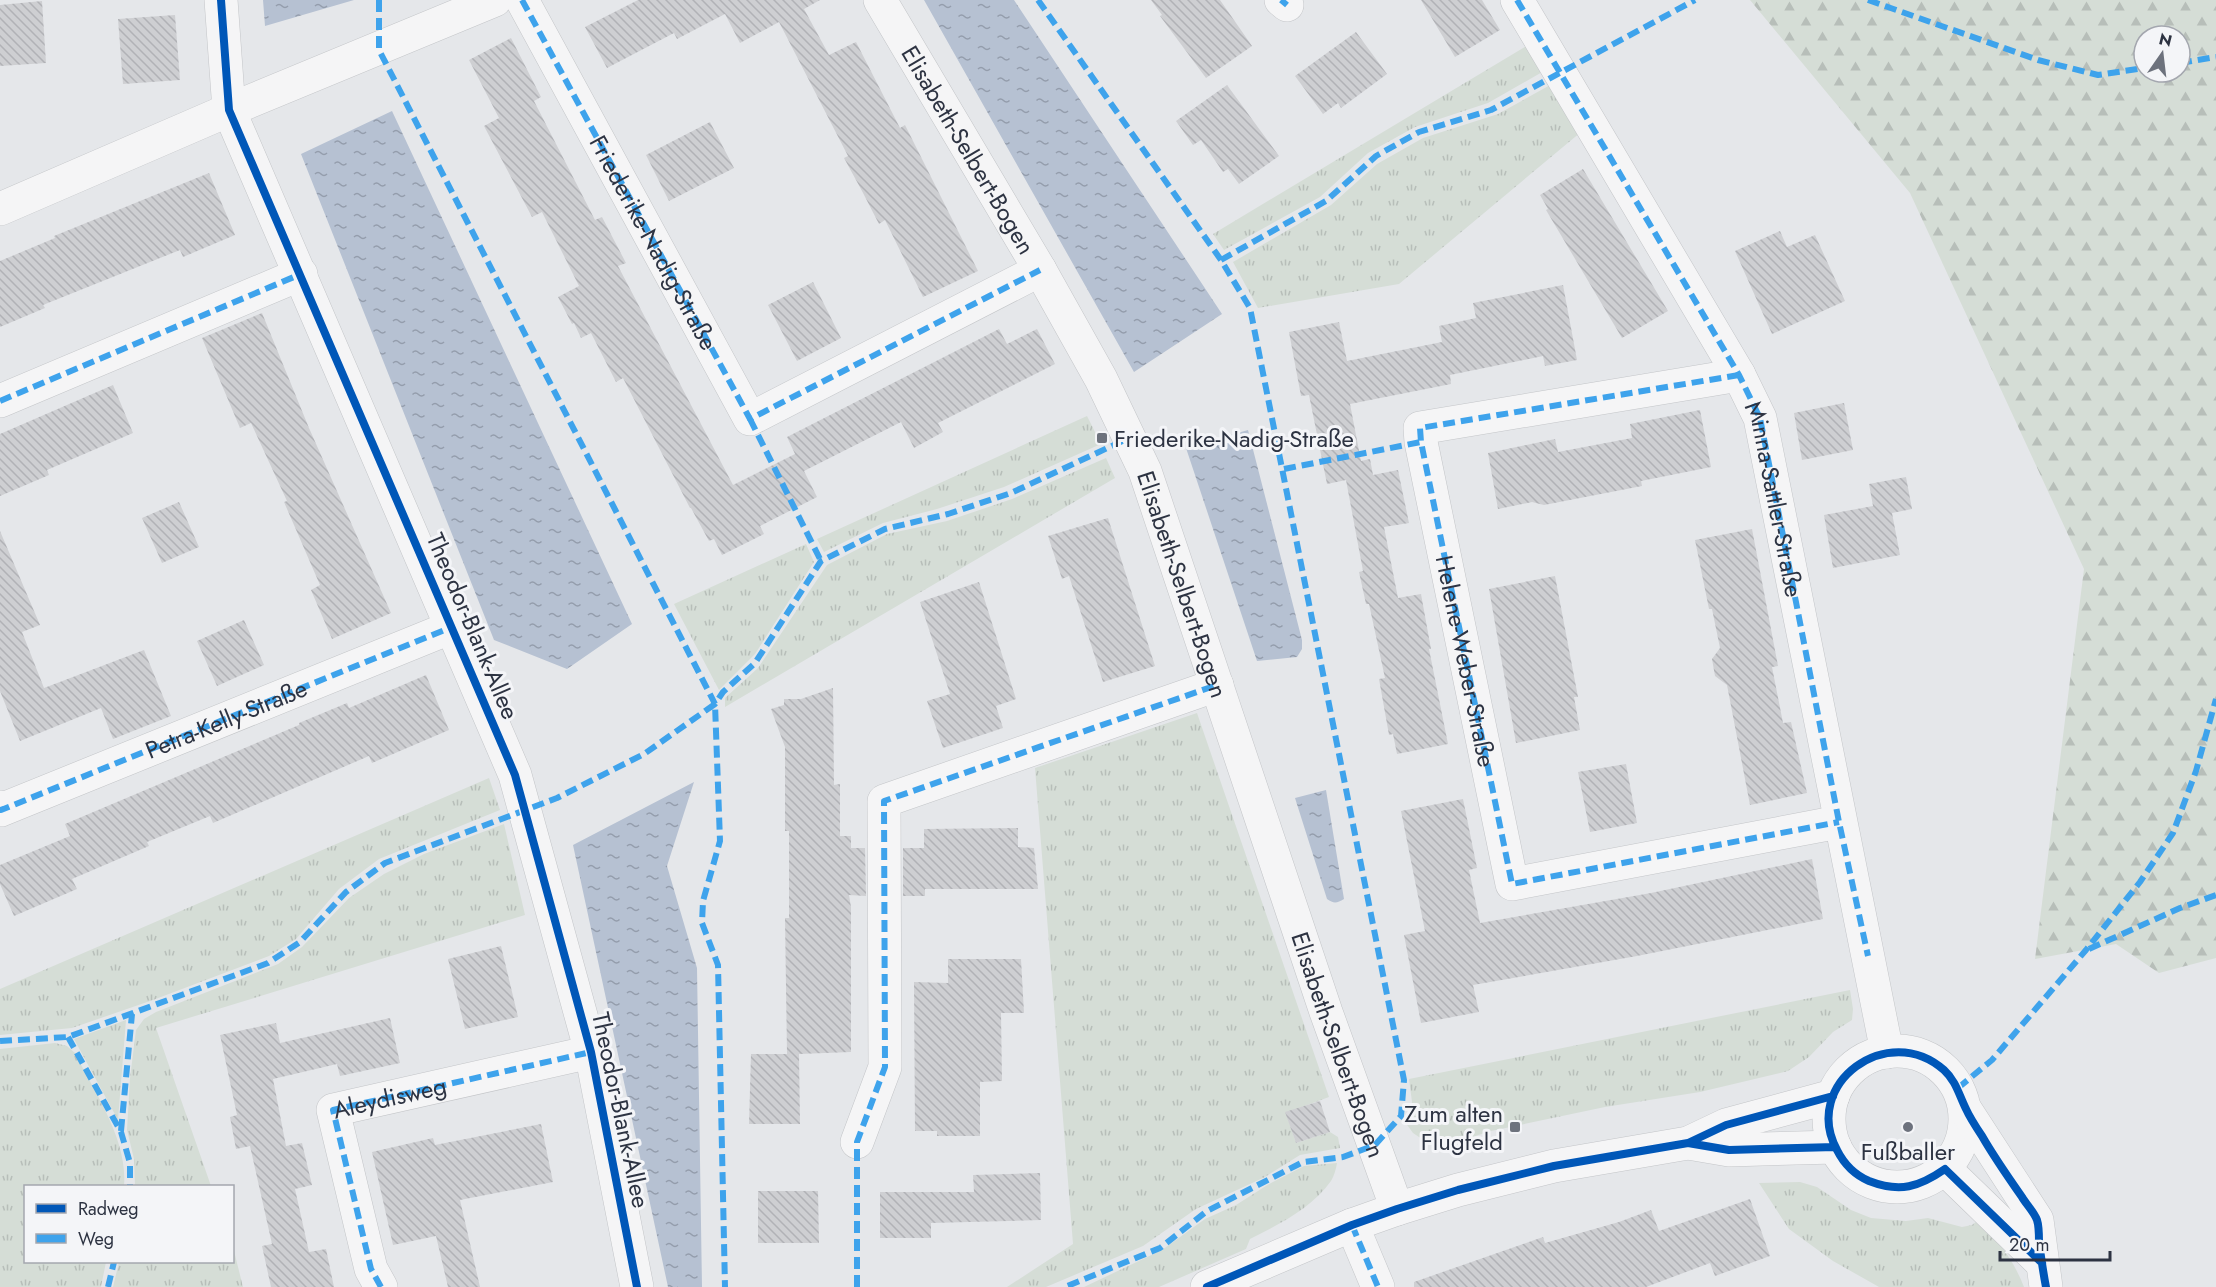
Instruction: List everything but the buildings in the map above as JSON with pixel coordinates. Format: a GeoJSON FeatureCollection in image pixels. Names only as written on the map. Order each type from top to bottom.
{"type":"FeatureCollection","features":[{"type":"Feature","properties":{"kind":"street","name":"Theodor-Blank-Allee"},"geometry":{"type":"LineString","coordinates":[[221,0],[229,110],[515,774],[591,1052],[637,1287]]}},
{"type":"Feature","properties":{"kind":"street"},"geometry":{"type":"LineString","coordinates":[[0,208],[495,0]]}},
{"type":"Feature","properties":{"kind":"street","name":"Friederike-Nadig-Straße"},"geometry":{"type":"LineString","coordinates":[[522,0],[750,419],[1040,270]]}},
{"type":"Feature","properties":{"kind":"street","name":"Elisabeth-Selbert-Bogen"},"geometry":{"type":"LineString","coordinates":[[880,0],[1040,270],[1101,379],[1145,471],[1326,1012],[1397,1209]]}},
{"type":"Feature","properties":{"kind":"street","name":"Minna-Sattler-Straße"},"geometry":{"type":"LineString","coordinates":[[1517,0],[1739,375],[1760,418],[1839,822],[1887,1052]]}},
{"type":"Feature","properties":{"kind":"street"},"geometry":{"type":"LineString","coordinates":[[0,401],[301,274]]}},
{"type":"Feature","properties":{"kind":"street","name":"Helene-Weber-Straße"},"geometry":{"type":"LineString","coordinates":[[1739,375],[1420,428],[1512,884],[1839,822]]}},
{"type":"Feature","properties":{"kind":"street","name":"Petra-Kelly-Straße"},"geometry":{"type":"LineString","coordinates":[[0,807],[1,810],[452,627]]}},
{"type":"Feature","properties":{"kind":"street"},"geometry":{"type":"LineString","coordinates":[[857,1142],[885,1067],[884,801],[1217,686]]}},
{"type":"Feature","properties":{"kind":"street","name":"Aleydisweg"},"geometry":{"type":"LineString","coordinates":[[381,1287],[371,1269],[333,1110],[591,1052]]}},
{"type":"Feature","properties":{"kind":"street"},"geometry":{"type":"LineString","coordinates":[[1965,1108],[1965,1130],[1958,1151],[1945,1168],[1927,1181],[1906,1188],[1883,1186],[1861,1178],[1844,1162],[1835,1147],[1829,1118],[1833,1096],[1845,1075],[1863,1060],[1887,1052],[1906,1052],[1927,1058],[1945,1070],[1958,1088],[1965,1108],[2037,1220],[2044,1275]]}},
{"type":"Feature","properties":{"kind":"street"},"geometry":{"type":"LineString","coordinates":[[1207,1287],[1352,1226],[1458,1190],[1602,1156],[1688,1143],[1726,1125],[1833,1096]]}},
{"type":"Feature","properties":{"kind":"street"},"geometry":{"type":"LineString","coordinates":[[1688,1143],[1729,1150],[1835,1147]]}},
{"type":"Feature","properties":{"kind":"street"},"geometry":{"type":"LineString","coordinates":[[1945,1168],[2044,1275]]}},
{"type":"Feature","properties":{"kind":"street"},"geometry":{"type":"LineString","coordinates":[[1352,1226],[1378,1287]]}},
{"type":"Feature","properties":{"kind":"green space"},"geometry":{"type":"Polygon","coordinates":[[[1750,0],[2216,0],[2216,958],[2159,973],[2116,944],[2035,959],[2084,569],[1910,193],[1750,0]]]}},
{"type":"Feature","properties":{"kind":"green space"},"geometry":{"type":"Polygon","coordinates":[[[1528,45],[1544,71],[1488,103],[1415,127],[1368,153],[1320,197],[1224,250],[1213,234],[1528,45]]]}},
{"type":"Feature","properties":{"kind":"green space"},"geometry":{"type":"Polygon","coordinates":[[[1552,84],[1581,132],[1399,284],[1258,308],[1233,262],[1331,205],[1377,164],[1423,138],[1498,114],[1552,84]]]}},
{"type":"Feature","properties":{"kind":"green space"},"geometry":{"type":"Polygon","coordinates":[[[1087,416],[1101,444],[1004,487],[937,509],[883,523],[824,552],[817,539],[1087,416]]]}},
{"type":"Feature","properties":{"kind":"green space"},"geometry":{"type":"Polygon","coordinates":[[[1106,458],[1115,478],[725,707],[725,698],[758,668],[827,565],[887,534],[947,521],[1012,499],[1106,458]]]}},
{"type":"Feature","properties":{"kind":"green space"},"geometry":{"type":"Polygon","coordinates":[[[806,544],[814,562],[755,654],[719,690],[674,604],[806,544]]]}},
{"type":"Feature","properties":{"kind":"green space"},"geometry":{"type":"Polygon","coordinates":[[[1197,713],[1329,1097],[1286,1113],[1296,1143],[1330,1132],[1338,1137],[1340,1148],[1300,1155],[1265,1177],[1196,1209],[1143,1246],[1046,1287],[1007,1287],[1073,1244],[1035,768],[1197,713]]]}},
{"type":"Feature","properties":{"kind":"green space"},"geometry":{"type":"Polygon","coordinates":[[[489,778],[500,810],[379,859],[339,889],[296,939],[269,956],[72,1028],[0,1035],[0,989],[489,778]]]}},
{"type":"Feature","properties":{"kind":"green space"},"geometry":{"type":"Polygon","coordinates":[[[504,824],[525,915],[156,1028],[211,1185],[135,1185],[134,1159],[127,1130],[136,1030],[144,1019],[156,1012],[278,964],[302,947],[349,898],[384,874],[424,854],[504,824]]]}},
{"type":"Feature","properties":{"kind":"green space"},"geometry":{"type":"Polygon","coordinates":[[[1850,990],[1852,1020],[1833,1032],[1809,1057],[1788,1071],[1700,1092],[1605,1107],[1491,1131],[1447,1145],[1428,1143],[1413,1133],[1405,1122],[1412,1102],[1409,1079],[1850,990]]]}},
{"type":"Feature","properties":{"kind":"green space"},"geometry":{"type":"Polygon","coordinates":[[[126,1020],[118,1120],[74,1039],[126,1020]]]}},
{"type":"Feature","properties":{"kind":"green space"},"geometry":{"type":"Polygon","coordinates":[[[55,1043],[67,1046],[75,1053],[116,1134],[124,1169],[124,1185],[24,1185],[24,1263],[106,1263],[101,1287],[0,1287],[0,1049],[55,1043]]]}},
{"type":"Feature","properties":{"kind":"green space"},"geometry":{"type":"Polygon","coordinates":[[[1337,1163],[1331,1181],[1323,1191],[1283,1222],[1250,1239],[1246,1249],[1159,1287],[1084,1287],[1162,1250],[1205,1219],[1236,1205],[1304,1166],[1337,1163]]]}},
{"type":"Feature","properties":{"kind":"green space"},"geometry":{"type":"Polygon","coordinates":[[[1800,1182],[1817,1187],[1851,1210],[1871,1218],[1906,1221],[1928,1218],[1962,1227],[1972,1225],[1980,1219],[2005,1251],[2024,1287],[1879,1287],[1833,1261],[1789,1229],[1759,1183],[1800,1182]]]}},
{"type":"Feature","properties":{"kind":"green space"},"geometry":{"type":"Polygon","coordinates":[[[234,1251],[243,1287],[113,1287],[119,1263],[234,1263],[234,1251]]]}},
{"type":"Feature","properties":{"kind":"water"},"geometry":{"type":"Polygon","coordinates":[[[263,0],[354,0],[265,26],[263,0]]]}},
{"type":"Feature","properties":{"kind":"water"},"geometry":{"type":"Polygon","coordinates":[[[924,0],[1014,0],[1222,314],[1134,372],[924,0]]]}},
{"type":"Feature","properties":{"kind":"water"},"geometry":{"type":"Polygon","coordinates":[[[392,111],[632,624],[567,669],[494,640],[301,154],[392,111]]]}},
{"type":"Feature","properties":{"kind":"water"},"geometry":{"type":"Polygon","coordinates":[[[1248,430],[1302,640],[1302,649],[1297,657],[1257,661],[1186,448],[1248,430]]]}},
{"type":"Feature","properties":{"kind":"water"},"geometry":{"type":"Polygon","coordinates":[[[694,782],[667,866],[697,968],[702,1287],[668,1287],[573,845],[694,782]]]}},
{"type":"Feature","properties":{"kind":"water"},"geometry":{"type":"Polygon","coordinates":[[[1326,790],[1344,899],[1336,902],[1327,899],[1295,798],[1326,790]]]}},
{"type":"Feature","properties":{"kind":"marked path"},"geometry":{"type":"LineString","coordinates":[[379,0],[379,50],[715,704],[723,692],[755,663],[821,561],[885,529],[948,514],[1011,493],[1131,437]]}},
{"type":"Feature","properties":{"kind":"marked path"},"geometry":{"type":"LineString","coordinates":[[522,0],[750,419],[1040,270]]}},
{"type":"Feature","properties":{"kind":"marked path"},"geometry":{"type":"LineString","coordinates":[[1038,0],[1221,260],[1250,308],[1404,1080],[1401,1116],[1375,1145],[1343,1157],[1303,1162],[1207,1211],[1160,1248],[1065,1287]]}},
{"type":"Feature","properties":{"kind":"marked path"},"geometry":{"type":"LineString","coordinates":[[1281,0],[1287,5]]}},
{"type":"Feature","properties":{"kind":"marked path"},"geometry":{"type":"LineString","coordinates":[[1517,0],[1739,375],[1760,418],[1839,822],[1868,956]]}},
{"type":"Feature","properties":{"kind":"marked path"},"geometry":{"type":"LineString","coordinates":[[1221,260],[1326,201],[1376,156],[1419,132],[1491,110],[1695,0]]}},
{"type":"Feature","properties":{"kind":"marked path"},"geometry":{"type":"LineString","coordinates":[[1868,0],[2038,60],[2098,75],[2132,70]]}},
{"type":"Feature","properties":{"kind":"marked path"},"geometry":{"type":"LineString","coordinates":[[2192,61],[2216,57]]}},
{"type":"Feature","properties":{"kind":"marked path"},"geometry":{"type":"LineString","coordinates":[[0,401],[301,274]]}},
{"type":"Feature","properties":{"kind":"marked path"},"geometry":{"type":"LineString","coordinates":[[1739,375],[1420,428],[1512,884],[1839,822]]}},
{"type":"Feature","properties":{"kind":"marked path"},"geometry":{"type":"LineString","coordinates":[[750,419],[821,561]]}},
{"type":"Feature","properties":{"kind":"marked path"},"geometry":{"type":"LineString","coordinates":[[1284,469],[1421,442]]}},
{"type":"Feature","properties":{"kind":"marked path"},"geometry":{"type":"LineString","coordinates":[[0,807],[1,810],[452,627]]}},
{"type":"Feature","properties":{"kind":"marked path"},"geometry":{"type":"LineString","coordinates":[[857,1287],[857,1142],[885,1067],[884,801],[1217,685]]}},
{"type":"Feature","properties":{"kind":"marked path"},"geometry":{"type":"LineString","coordinates":[[1958,1088],[1992,1060],[2086,950],[2140,882],[2173,833],[2196,771],[2216,699]]}},
{"type":"Feature","properties":{"kind":"marked path"},"geometry":{"type":"LineString","coordinates":[[0,1041],[68,1037],[268,963],[300,942],[346,892],[385,863],[557,798],[644,754],[715,704],[720,841],[703,901],[702,923],[718,965],[725,1287]]}},
{"type":"Feature","properties":{"kind":"marked path"},"geometry":{"type":"LineString","coordinates":[[2089,949],[2180,908],[2216,895]]}},
{"type":"Feature","properties":{"kind":"marked path"},"geometry":{"type":"LineString","coordinates":[[121,1131],[132,1014]]}},
{"type":"Feature","properties":{"kind":"marked path"},"geometry":{"type":"LineString","coordinates":[[68,1037],[121,1132],[130,1163],[130,1185]]}},
{"type":"Feature","properties":{"kind":"marked path"},"geometry":{"type":"LineString","coordinates":[[381,1287],[371,1269],[333,1110],[591,1052]]}},
{"type":"Feature","properties":{"kind":"marked path"},"geometry":{"type":"LineString","coordinates":[[1352,1225],[1378,1287]]}},
{"type":"Feature","properties":{"kind":"marked path"},"geometry":{"type":"LineString","coordinates":[[108,1287],[114,1263]]}},
{"type":"Feature","properties":{"kind":"cycle path"},"geometry":{"type":"LineString","coordinates":[[221,0],[229,110],[515,775],[591,1052],[637,1287]]}},
{"type":"Feature","properties":{"kind":"cycle path"},"geometry":{"type":"LineString","coordinates":[[2042,1263],[1945,1169],[1918,1184],[1900,1187],[1880,1185],[1859,1176],[1850,1169],[1837,1150],[1829,1126],[1831,1103],[1840,1082],[1856,1066],[1876,1056],[1899,1052],[1922,1056],[1944,1070],[1954,1083],[1969,1116],[1991,1152],[2036,1217],[2046,1287]]}},
{"type":"Feature","properties":{"kind":"cycle path"},"geometry":{"type":"LineString","coordinates":[[1207,1287],[1352,1225],[1458,1190],[1554,1166],[1688,1143],[1726,1125],[1833,1096]]}},
{"type":"Feature","properties":{"kind":"cycle path"},"geometry":{"type":"LineString","coordinates":[[1688,1143],[1729,1150],[1835,1147]]}},
{"type":"Feature","properties":{"kind":"place","name":"Friederike-Nadig-Straße"},"geometry":{"type":"Point","coordinates":[1102,438]}},
{"type":"Feature","properties":{"kind":"place","name":"Zum alten Flugfeld"},"geometry":{"type":"Point","coordinates":[1515,1127]}},
{"type":"Feature","properties":{"kind":"place","name":"Fußballer"},"geometry":{"type":"Point","coordinates":[1908,1127]}}]}
